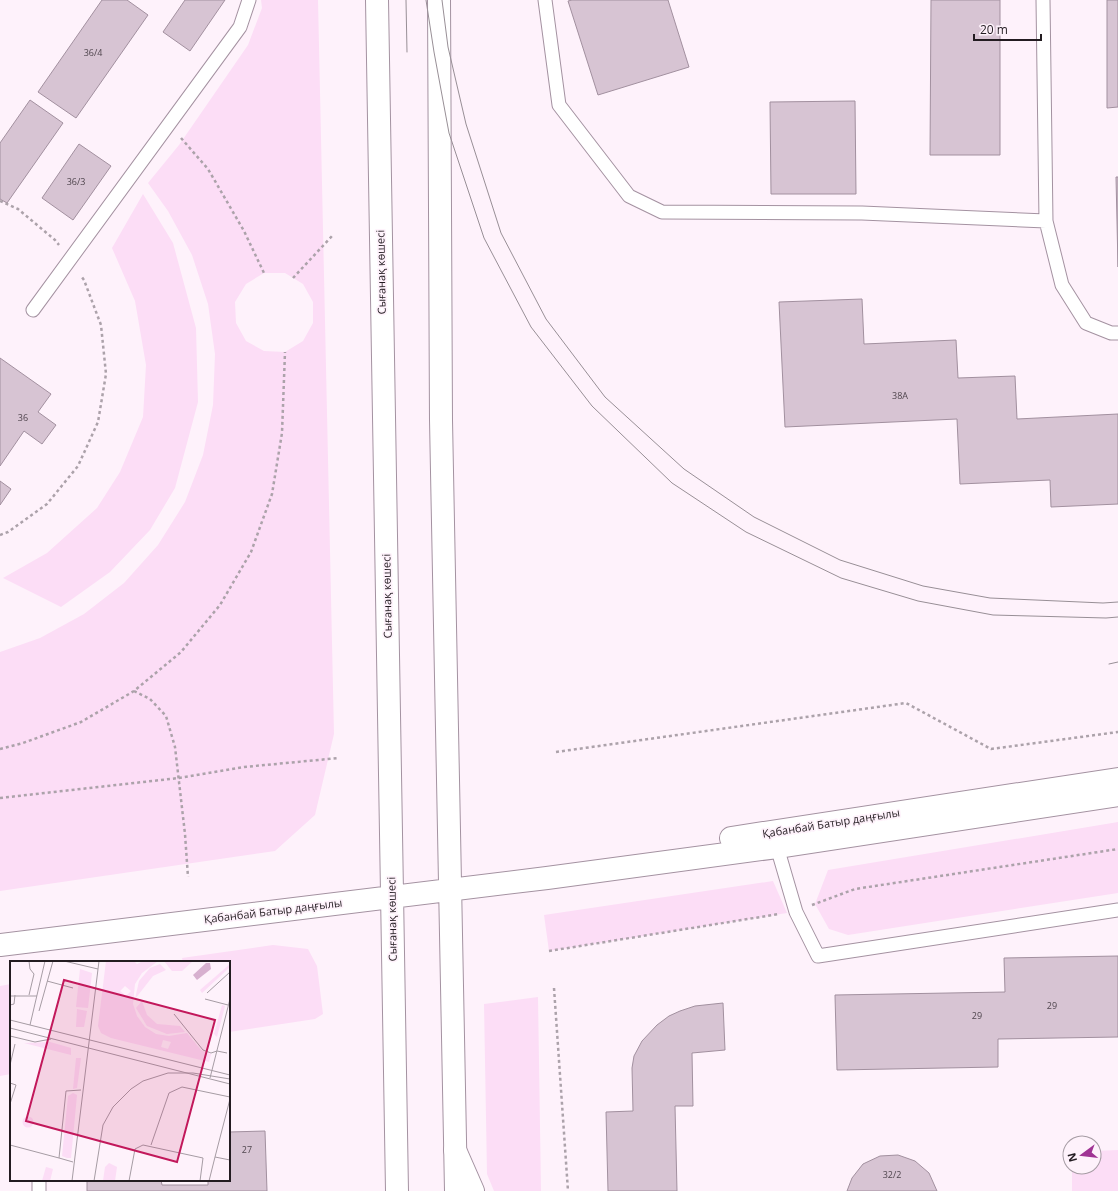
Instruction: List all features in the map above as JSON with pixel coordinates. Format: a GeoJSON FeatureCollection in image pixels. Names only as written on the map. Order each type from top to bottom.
{"type":"FeatureCollection","features":[{"type":"Feature","properties":{"kind":"main road","name":"Сығанақ көшесі"},"geometry":{"type":"LineString","coordinates":[[377,0],[398,1191]]}},
{"type":"Feature","properties":{"kind":"main road"},"geometry":{"type":"LineString","coordinates":[[439,0],[441,412],[456,1191]]}},
{"type":"Feature","properties":{"kind":"main road","name":"Қабанбай Батыр даңғылы"},"geometry":{"type":"LineString","coordinates":[[547,878],[607,856],[1118,779]]}},
{"type":"Feature","properties":{"kind":"main road","name":"Қабанбай Батыр даңғылы"},"geometry":{"type":"LineString","coordinates":[[0,945],[547,878],[777,847],[1118,795]]}},
{"type":"Feature","properties":{"kind":"main road"},"geometry":{"type":"LineString","coordinates":[[455,1150],[473,1191]]}},
{"type":"Feature","properties":{"kind":"lane"},"geometry":{"type":"LineString","coordinates":[[33,310],[240,27],[249,0]]}},
{"type":"Feature","properties":{"kind":"lane"},"geometry":{"type":"LineString","coordinates":[[545,0],[559,106],[629,196],[662,212],[862,213],[1046,221]]}},
{"type":"Feature","properties":{"kind":"lane"},"geometry":{"type":"LineString","coordinates":[[1043,0],[1046,221],[1062,285],[1086,323],[1111,333],[1118,333]]}},
{"type":"Feature","properties":{"kind":"lane"},"geometry":{"type":"LineString","coordinates":[[777,847],[796,912],[818,956],[1118,910]]}},
{"type":"Feature","properties":{"kind":"lane"},"geometry":{"type":"LineString","coordinates":[[38,1181],[39,1191]]}},
{"type":"Feature","properties":{"kind":"path"},"geometry":{"type":"LineString","coordinates":[[168,124],[208,169],[244,231],[264,273]]}},
{"type":"Feature","properties":{"kind":"path"},"geometry":{"type":"LineString","coordinates":[[0,201],[18,209],[55,240],[84,280],[101,325],[106,374],[98,422],[78,466],[47,504],[8,532],[0,535]]}},
{"type":"Feature","properties":{"kind":"path"},"geometry":{"type":"LineString","coordinates":[[293,278],[333,235]]}},
{"type":"Feature","properties":{"kind":"path"},"geometry":{"type":"LineString","coordinates":[[0,749],[23,743],[81,722],[134,691],[184,648],[220,605],[251,552],[272,494],[282,433],[285,352]]}},
{"type":"Feature","properties":{"kind":"path"},"geometry":{"type":"LineString","coordinates":[[134,691],[150,699],[166,716],[175,747],[188,877]]}},
{"type":"Feature","properties":{"kind":"path"},"geometry":{"type":"LineString","coordinates":[[556,752],[906,703],[991,749],[1118,732]]}},
{"type":"Feature","properties":{"kind":"path"},"geometry":{"type":"LineString","coordinates":[[0,798],[179,778],[244,767],[339,758]]}},
{"type":"Feature","properties":{"kind":"path"},"geometry":{"type":"LineString","coordinates":[[549,952],[796,912],[855,889],[1118,849]]}},
{"type":"Feature","properties":{"kind":"path"},"geometry":{"type":"LineString","coordinates":[[554,988],[568,1191]]}},
{"type":"Feature","properties":{"kind":"shaded area"},"geometry":{"type":"Polygon","coordinates":[[[261,0],[318,0],[334,734],[315,815],[275,851],[0,891],[0,652],[40,638],[84,614],[124,583],[158,545],[185,502],[203,455],[213,405],[215,354],[208,304],[192,255],[168,211],[148,183],[179,145],[248,45],[262,8],[261,0]],[[264,273],[246,284],[235,302],[236,323],[246,341],[264,351],[285,352],[303,341],[313,323],[313,302],[303,284],[285,273],[264,273]]]}},
{"type":"Feature","properties":{"kind":"shaded area"},"geometry":{"type":"Polygon","coordinates":[[[143,194],[173,243],[196,328],[198,402],[175,488],[150,530],[110,572],[61,607],[3,578],[47,553],[97,508],[120,472],[143,417],[146,365],[135,301],[112,248],[143,194]]]}},
{"type":"Feature","properties":{"kind":"shaded area"},"geometry":{"type":"Polygon","coordinates":[[[1118,822],[1118,893],[848,935],[829,929],[815,904],[828,870],[1118,822]]]}},
{"type":"Feature","properties":{"kind":"shaded area"},"geometry":{"type":"Polygon","coordinates":[[[773,881],[787,913],[549,951],[544,915],[773,881]]]}},
{"type":"Feature","properties":{"kind":"shaded area"},"geometry":{"type":"Polygon","coordinates":[[[273,945],[308,949],[317,966],[323,1014],[315,1019],[230,1032],[230,961],[183,961],[182,958],[273,945]]]}},
{"type":"Feature","properties":{"kind":"shaded area"},"geometry":{"type":"Polygon","coordinates":[[[10,984],[10,1074],[0,1076],[0,986],[10,984]]]}},
{"type":"Feature","properties":{"kind":"shaded area"},"geometry":{"type":"Polygon","coordinates":[[[538,997],[541,1191],[494,1191],[487,1174],[484,1004],[538,997]]]}},
{"type":"Feature","properties":{"kind":"shaded area"},"geometry":{"type":"Polygon","coordinates":[[[1118,1150],[1118,1191],[1072,1191],[1072,1175],[1102,1175],[1102,1151],[1118,1150]]]}},
{"type":"Feature","properties":{"kind":"building"},"geometry":{"type":"Polygon","coordinates":[[[102,0],[127,0],[148,15],[76,118],[38,92],[102,0]]]}},
{"type":"Feature","properties":{"kind":"building"},"geometry":{"type":"Polygon","coordinates":[[[185,0],[225,0],[190,51],[163,32],[185,0]]]}},
{"type":"Feature","properties":{"kind":"building"},"geometry":{"type":"Polygon","coordinates":[[[668,0],[689,67],[598,95],[568,1],[668,0]]]}},
{"type":"Feature","properties":{"kind":"building"},"geometry":{"type":"Polygon","coordinates":[[[931,0],[1000,0],[1000,155],[930,155],[931,0]]]}},
{"type":"Feature","properties":{"kind":"building"},"geometry":{"type":"Polygon","coordinates":[[[1107,0],[1118,0],[1118,107],[1107,108],[1107,0]]]}},
{"type":"Feature","properties":{"kind":"building"},"geometry":{"type":"Polygon","coordinates":[[[30,100],[63,123],[7,203],[0,199],[0,143],[30,100]]]}},
{"type":"Feature","properties":{"kind":"building"},"geometry":{"type":"Polygon","coordinates":[[[855,101],[856,194],[771,194],[770,102],[855,101]]]}},
{"type":"Feature","properties":{"kind":"building"},"geometry":{"type":"Polygon","coordinates":[[[79,144],[111,166],[73,220],[42,198],[79,144]]]}},
{"type":"Feature","properties":{"kind":"building"},"geometry":{"type":"Polygon","coordinates":[[[1116,177],[1118,177],[1118,267],[1116,177]]]}},
{"type":"Feature","properties":{"kind":"building"},"geometry":{"type":"Polygon","coordinates":[[[862,299],[864,344],[956,340],[958,378],[1015,376],[1017,419],[1118,414],[1118,504],[1051,507],[1050,480],[960,484],[957,419],[785,427],[779,302],[862,299]]]}},
{"type":"Feature","properties":{"kind":"building"},"geometry":{"type":"Polygon","coordinates":[[[0,358],[51,394],[38,412],[56,425],[42,444],[24,431],[0,466],[0,358]]]}},
{"type":"Feature","properties":{"kind":"building"},"geometry":{"type":"Polygon","coordinates":[[[0,481],[11,489],[0,505],[0,481]]]}},
{"type":"Feature","properties":{"kind":"building"},"geometry":{"type":"Polygon","coordinates":[[[1118,956],[1118,1037],[998,1039],[998,1067],[837,1070],[835,995],[1005,992],[1004,958],[1118,956]]]}},
{"type":"Feature","properties":{"kind":"building"},"geometry":{"type":"Polygon","coordinates":[[[723,1003],[725,1050],[692,1053],[693,1106],[675,1106],[677,1191],[608,1191],[606,1112],[633,1111],[632,1068],[634,1056],[642,1041],[657,1025],[669,1016],[695,1006],[723,1003]]]}},
{"type":"Feature","properties":{"kind":"building"},"geometry":{"type":"Polygon","coordinates":[[[265,1131],[267,1191],[87,1191],[87,1181],[161,1181],[162,1185],[208,1185],[208,1181],[230,1181],[230,1132],[265,1131]]]}},
{"type":"Feature","properties":{"kind":"building"},"geometry":{"type":"Polygon","coordinates":[[[898,1155],[915,1161],[929,1173],[937,1191],[847,1191],[852,1178],[863,1164],[880,1156],[898,1155]]]}},
{"type":"Feature","properties":{"kind":"tram line"},"geometry":{"type":"LineString","coordinates":[[406,0],[407,52]]}},
{"type":"Feature","properties":{"kind":"tram line"},"geometry":{"type":"LineString","coordinates":[[426,0],[449,133],[484,238],[531,327],[592,406],[672,483],[746,532],[841,578],[918,601],[993,615],[1118,617]]}},
{"type":"Feature","properties":{"kind":"tram line"},"geometry":{"type":"LineString","coordinates":[[442,0],[448,47],[466,124],[501,233],[546,319],[605,397],[684,469],[754,517],[840,560],[923,586],[990,598],[1103,603],[1118,602]]}},
{"type":"Feature","properties":{"kind":"tram line"},"geometry":{"type":"LineString","coordinates":[[1109,664],[1118,662]]}}]}
